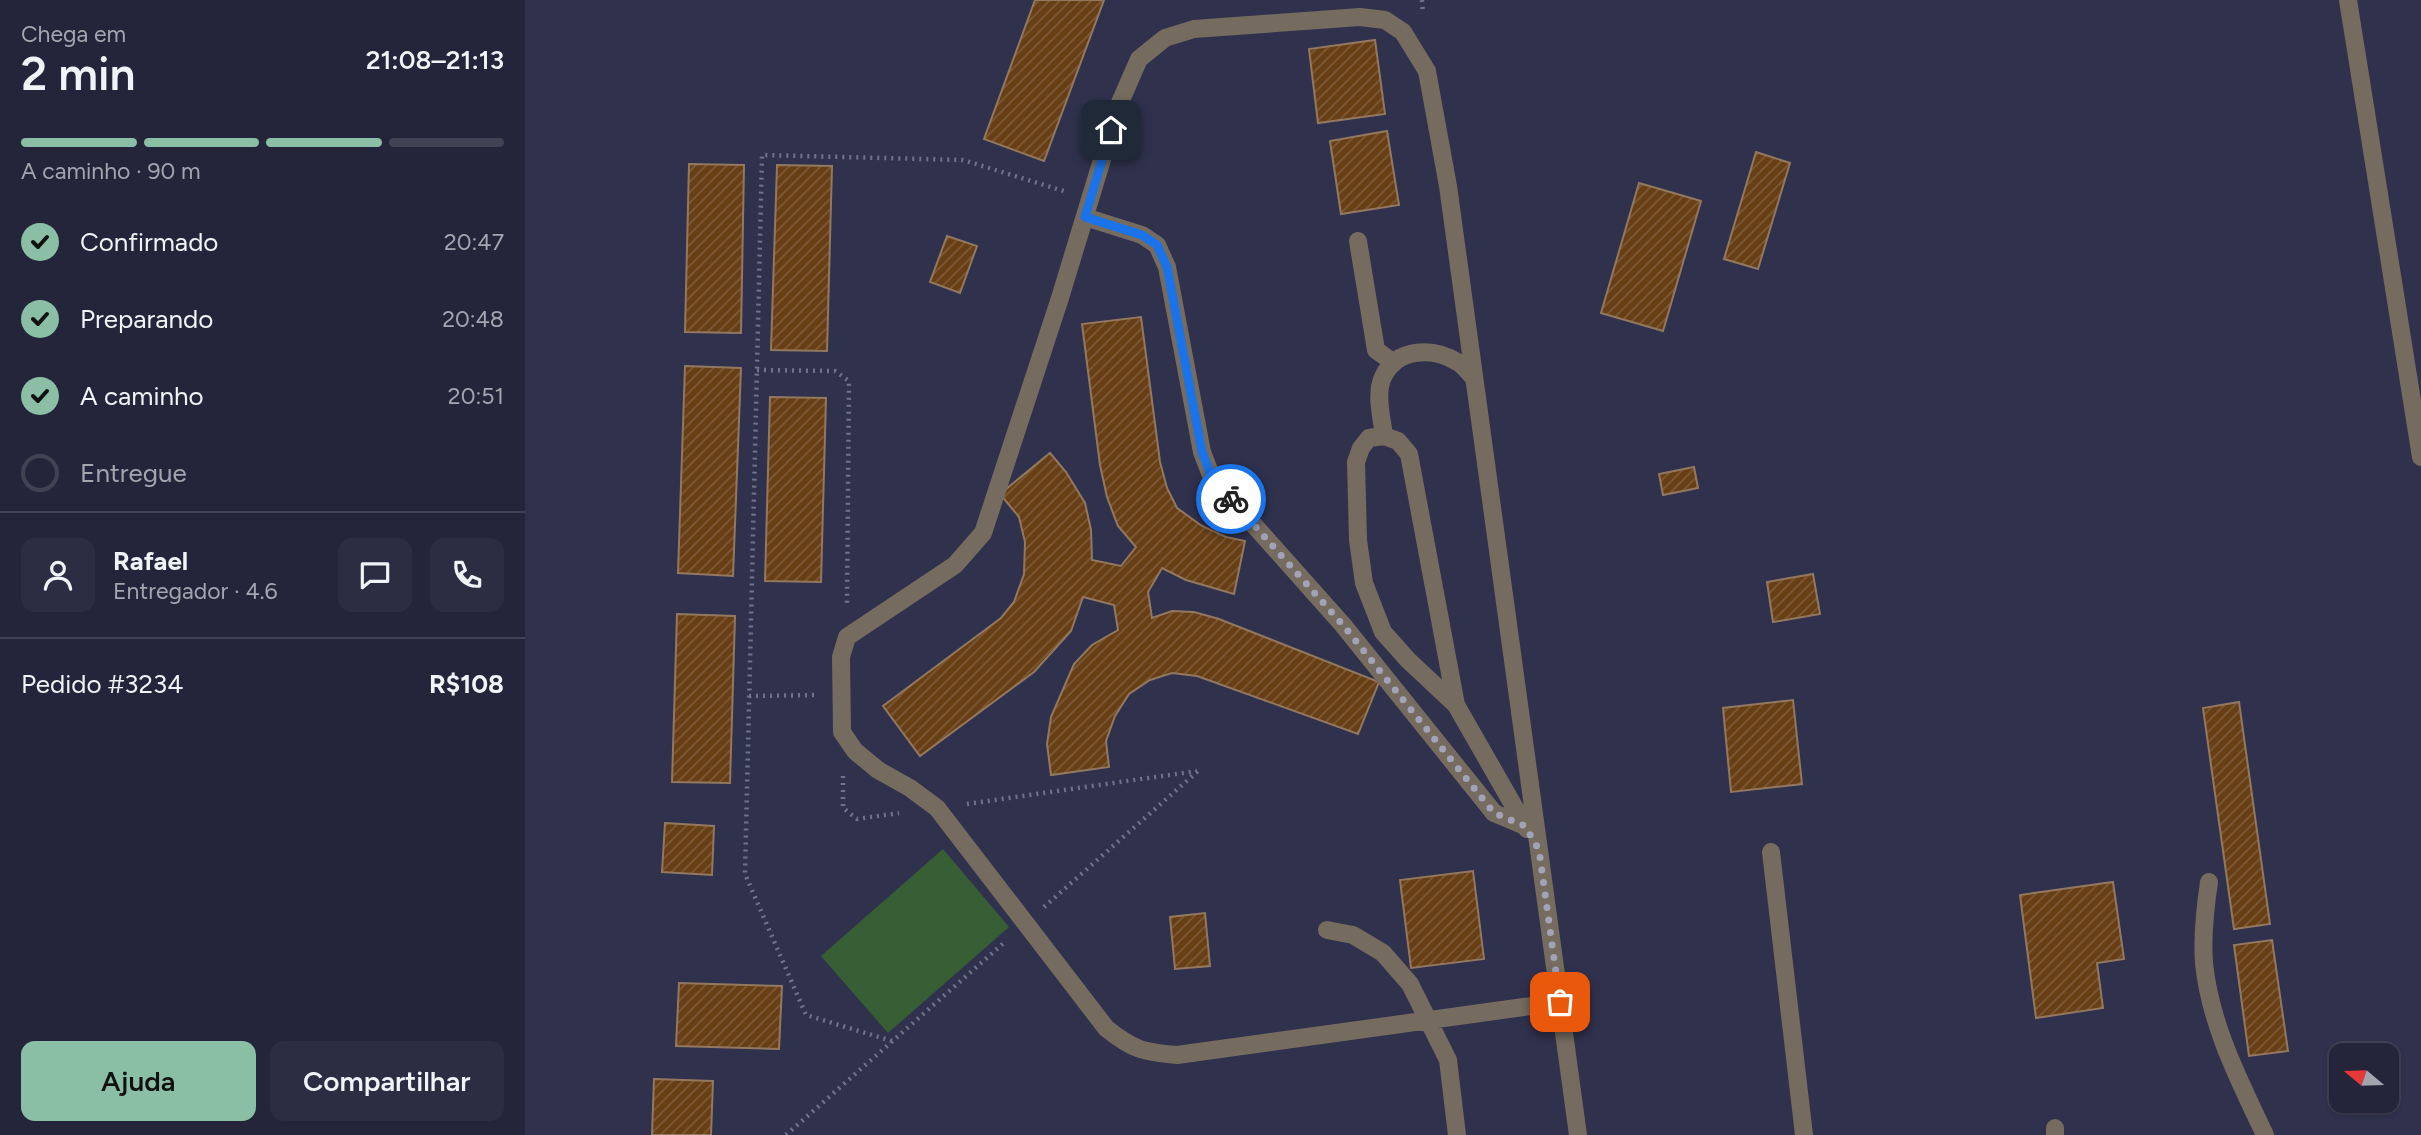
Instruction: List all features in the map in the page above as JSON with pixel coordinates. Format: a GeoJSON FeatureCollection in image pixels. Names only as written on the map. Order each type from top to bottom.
{"type":"FeatureCollection","features":[{"type":"Feature","properties":{"kind":"lane"},"geometry":{"type":"LineString","coordinates":[[2348,0],[2421,457]]}},
{"type":"Feature","properties":{"kind":"lane"},"geometry":{"type":"LineString","coordinates":[[1560,1002],[1177,1055],[1148,1053],[1126,1045],[1105,1028],[937,808],[910,788],[878,770],[856,751],[842,732],[841,657],[847,637],[955,565],[983,533],[1061,298],[1118,107],[1139,59],[1165,38],[1194,29],[1360,17],[1385,20],[1403,32],[1427,71],[1448,186],[1467,321],[1474,377],[1560,1002],[1578,1135]]}},
{"type":"Feature","properties":{"kind":"lane"},"geometry":{"type":"LineString","coordinates":[[1088,208],[1157,245],[1167,267],[1202,452],[1212,478],[1343,625],[1494,813],[1525,826]]}},
{"type":"Feature","properties":{"kind":"lane"},"geometry":{"type":"LineString","coordinates":[[1358,241],[1376,350],[1394,363]]}},
{"type":"Feature","properties":{"kind":"lane"},"geometry":{"type":"LineString","coordinates":[[1441,355],[1458,340],[1467,321]]}},
{"type":"Feature","properties":{"kind":"lane"},"geometry":{"type":"LineString","coordinates":[[1384,436],[1380,398],[1383,378],[1394,363],[1406,355],[1422,351],[1441,355],[1460,363],[1474,377]]}},
{"type":"Feature","properties":{"kind":"lane"},"geometry":{"type":"LineString","coordinates":[[1456,705],[1409,454],[1398,441],[1384,436],[1369,439],[1361,448],[1356,462],[1358,540],[1364,583],[1383,632],[1408,660],[1456,705],[1539,850]]}},
{"type":"Feature","properties":{"kind":"lane"},"geometry":{"type":"LineString","coordinates":[[1772,852],[1804,1135]]}},
{"type":"Feature","properties":{"kind":"lane"},"geometry":{"type":"LineString","coordinates":[[2209,882],[2204,918],[2204,963],[2216,1025],[2265,1135]]}},
{"type":"Feature","properties":{"kind":"lane"},"geometry":{"type":"LineString","coordinates":[[1327,930],[1353,935],[1383,953],[1410,984],[1448,1060],[1457,1135]]}},
{"type":"Feature","properties":{"kind":"path"},"geometry":{"type":"LineString","coordinates":[[892,1041],[806,1015],[745,874],[762,155],[963,160],[1088,208]]}},
{"type":"Feature","properties":{"kind":"path"},"geometry":{"type":"LineString","coordinates":[[757,370],[835,371],[849,381],[847,637]]}},
{"type":"Feature","properties":{"kind":"path"},"geometry":{"type":"LineString","coordinates":[[749,696],[842,695]]}},
{"type":"Feature","properties":{"kind":"path"},"geometry":{"type":"LineString","coordinates":[[786,1135],[1198,771],[857,819],[843,808],[842,732]]}},
{"type":"Feature","properties":{"kind":"green space"},"geometry":{"type":"Polygon","coordinates":[[[943,849],[1009,927],[888,1033],[821,956],[943,849]]]}},
{"type":"Feature","properties":{"kind":"building"},"geometry":{"type":"Polygon","coordinates":[[[1035,0],[1104,0],[1044,161],[984,139],[1035,0]]]}},
{"type":"Feature","properties":{"kind":"building"},"geometry":{"type":"Polygon","coordinates":[[[1375,40],[1385,114],[1318,123],[1309,49],[1375,40]]]}},
{"type":"Feature","properties":{"kind":"building"},"geometry":{"type":"Polygon","coordinates":[[[1387,131],[1399,205],[1341,214],[1330,141],[1387,131]]]}},
{"type":"Feature","properties":{"kind":"building"},"geometry":{"type":"Polygon","coordinates":[[[1756,152],[1790,163],[1758,269],[1724,259],[1756,152]]]}},
{"type":"Feature","properties":{"kind":"building"},"geometry":{"type":"Polygon","coordinates":[[[689,164],[744,165],[741,333],[685,332],[689,164]]]}},
{"type":"Feature","properties":{"kind":"building"},"geometry":{"type":"Polygon","coordinates":[[[777,165],[832,166],[827,351],[771,350],[777,165]]]}},
{"type":"Feature","properties":{"kind":"building"},"geometry":{"type":"Polygon","coordinates":[[[1639,183],[1701,201],[1663,331],[1601,313],[1639,183]]]}},
{"type":"Feature","properties":{"kind":"building"},"geometry":{"type":"Polygon","coordinates":[[[947,236],[977,246],[960,293],[930,282],[947,236]]]}},
{"type":"Feature","properties":{"kind":"building"},"geometry":{"type":"Polygon","coordinates":[[[1141,317],[1160,462],[1167,488],[1177,508],[1202,526],[1226,537],[1245,541],[1234,594],[1186,580],[1162,568],[1148,592],[1152,618],[1172,611],[1194,612],[1219,619],[1379,682],[1358,734],[1197,676],[1172,673],[1150,680],[1129,694],[1115,716],[1106,741],[1109,767],[1051,775],[1047,744],[1051,717],[1074,664],[1092,645],[1118,630],[1114,605],[1083,597],[1071,631],[1034,672],[920,756],[883,706],[1001,618],[1014,602],[1024,574],[1025,542],[1019,517],[1000,494],[1050,453],[1066,472],[1085,503],[1091,530],[1092,560],[1121,566],[1136,547],[1118,526],[1107,497],[1100,465],[1082,324],[1141,317]]]}},
{"type":"Feature","properties":{"kind":"building"},"geometry":{"type":"Polygon","coordinates":[[[685,366],[741,368],[733,576],[678,573],[685,366]]]}},
{"type":"Feature","properties":{"kind":"building"},"geometry":{"type":"Polygon","coordinates":[[[770,397],[826,398],[821,582],[765,581],[770,397]]]}},
{"type":"Feature","properties":{"kind":"building"},"geometry":{"type":"Polygon","coordinates":[[[1694,467],[1698,488],[1663,495],[1659,474],[1694,467]]]}},
{"type":"Feature","properties":{"kind":"building"},"geometry":{"type":"Polygon","coordinates":[[[1813,574],[1820,614],[1773,622],[1767,582],[1813,574]]]}},
{"type":"Feature","properties":{"kind":"building"},"geometry":{"type":"Polygon","coordinates":[[[677,614],[735,616],[730,783],[672,782],[677,614]]]}},
{"type":"Feature","properties":{"kind":"building"},"geometry":{"type":"Polygon","coordinates":[[[1793,700],[1802,784],[1731,792],[1723,708],[1793,700]]]}},
{"type":"Feature","properties":{"kind":"building"},"geometry":{"type":"Polygon","coordinates":[[[2239,702],[2270,924],[2234,929],[2203,708],[2239,702]]]}},
{"type":"Feature","properties":{"kind":"building"},"geometry":{"type":"Polygon","coordinates":[[[665,823],[714,826],[712,875],[662,872],[665,823]]]}},
{"type":"Feature","properties":{"kind":"building"},"geometry":{"type":"Polygon","coordinates":[[[1473,871],[1484,959],[1411,968],[1400,880],[1473,871]]]}},
{"type":"Feature","properties":{"kind":"building"},"geometry":{"type":"Polygon","coordinates":[[[2113,882],[2124,959],[2097,963],[2103,1008],[2036,1018],[2020,895],[2113,882]]]}},
{"type":"Feature","properties":{"kind":"building"},"geometry":{"type":"Polygon","coordinates":[[[1205,913],[1210,966],[1175,969],[1170,917],[1205,913]]]}},
{"type":"Feature","properties":{"kind":"building"},"geometry":{"type":"Polygon","coordinates":[[[2272,940],[2288,1051],[2249,1056],[2234,945],[2272,940]]]}},
{"type":"Feature","properties":{"kind":"building"},"geometry":{"type":"Polygon","coordinates":[[[679,983],[782,986],[779,1049],[676,1046],[679,983]]]}},
{"type":"Feature","properties":{"kind":"building"},"geometry":{"type":"Polygon","coordinates":[[[654,1079],[713,1081],[711,1135],[652,1135],[654,1079]]]}},
{"type":"Feature","properties":{"kind":"way so far"},"geometry":{"type":"LineString","coordinates":[[1231,499],[1343,625],[1494,813],[1525,826],[1539,850],[1560,1002]]}},
{"type":"Feature","properties":{"kind":"route"},"geometry":{"type":"LineString","coordinates":[[1111,130],[1085,217],[1142,235],[1157,245],[1167,267],[1202,452],[1212,478],[1231,499]]}}]}
